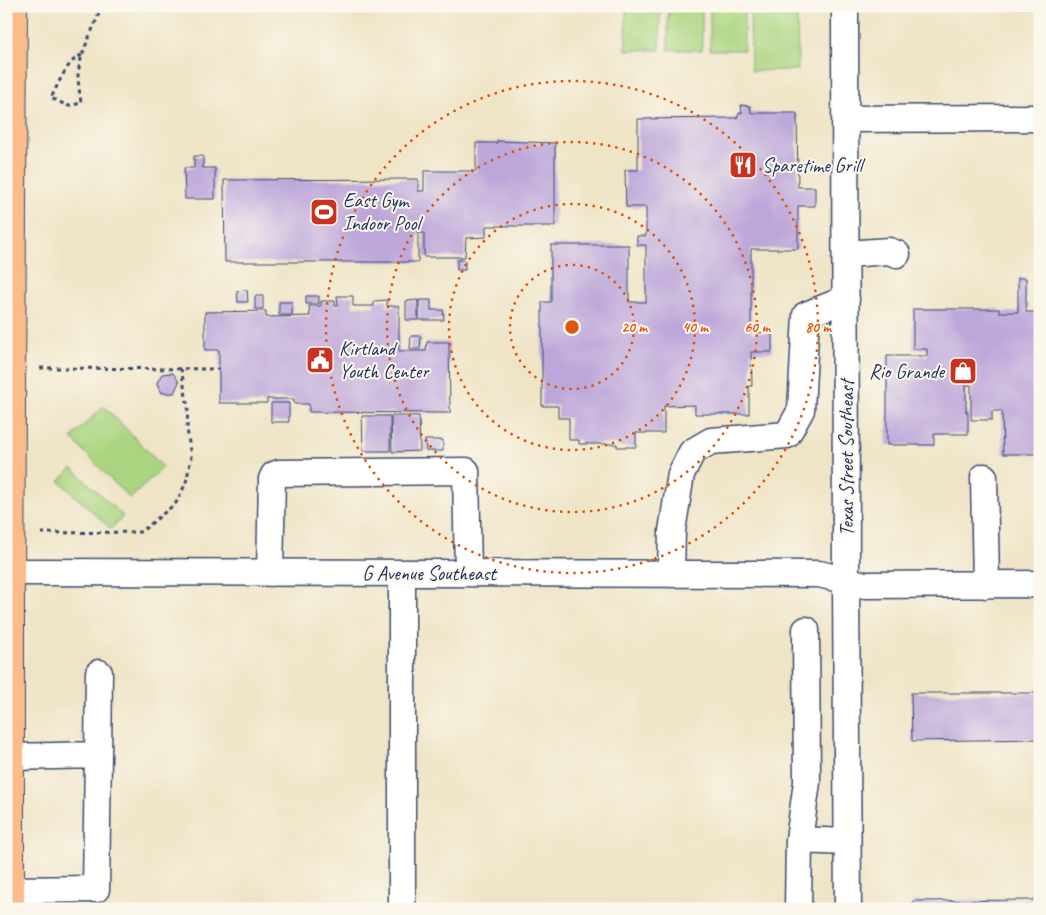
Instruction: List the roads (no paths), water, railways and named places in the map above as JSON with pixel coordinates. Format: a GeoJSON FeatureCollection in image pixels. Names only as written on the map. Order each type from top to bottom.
{"type":"FeatureCollection","features":[{"type":"Feature","properties":{"kind":"main road"},"geometry":{"type":"LineString","coordinates":[[10,900],[13,6]]}},
{"type":"Feature","properties":{"kind":"street","name":"Texas Street Southeast"},"geometry":{"type":"LineString","coordinates":[[845,6],[848,909]]}},
{"type":"Feature","properties":{"kind":"street"},"geometry":{"type":"LineString","coordinates":[[846,118],[1040,118]]}},
{"type":"Feature","properties":{"kind":"street"},"geometry":{"type":"LineString","coordinates":[[846,254],[889,251],[898,254]]}},
{"type":"Feature","properties":{"kind":"street"},"geometry":{"type":"LineString","coordinates":[[672,574],[672,531],[681,474],[692,452],[711,441],[787,435],[801,410],[806,314],[846,300]]}},
{"type":"Feature","properties":{"kind":"street"},"geometry":{"type":"LineString","coordinates":[[270,573],[270,515],[272,479],[274,475],[279,473],[466,470],[468,573]]}},
{"type":"Feature","properties":{"kind":"street"},"geometry":{"type":"LineString","coordinates":[[984,477],[986,584]]}},
{"type":"Feature","properties":{"kind":"street","name":"G Avenue Southeast"},"geometry":{"type":"LineString","coordinates":[[11,572],[819,574],[865,585],[1040,584]]}},
{"type":"Feature","properties":{"kind":"street"},"geometry":{"type":"LineString","coordinates":[[402,573],[402,909]]}},
{"type":"Feature","properties":{"kind":"street"},"geometry":{"type":"LineString","coordinates":[[798,909],[799,840],[807,782],[806,630]]}},
{"type":"Feature","properties":{"kind":"street"},"geometry":{"type":"LineString","coordinates":[[10,900],[96,889],[99,673]]}},
{"type":"Feature","properties":{"kind":"street"},"geometry":{"type":"LineString","coordinates":[[10,757],[98,755]]}},
{"type":"Feature","properties":{"kind":"street"},"geometry":{"type":"LineString","coordinates":[[799,840],[848,842]]}},
{"type":"Feature","properties":{"kind":"place","name":"Sparetime Grill"},"geometry":{"type":"Point","coordinates":[743,165]}},
{"type":"Feature","properties":{"kind":"place","name":"East Gym Indoor Pool"},"geometry":{"type":"Point","coordinates":[324,212]}},
{"type":"Feature","properties":{"kind":"place","name":"Kirtland Youth Center"},"geometry":{"type":"Point","coordinates":[320,360]}},
{"type":"Feature","properties":{"kind":"place","name":"Rio Grande"},"geometry":{"type":"Point","coordinates":[963,371]}}]}
